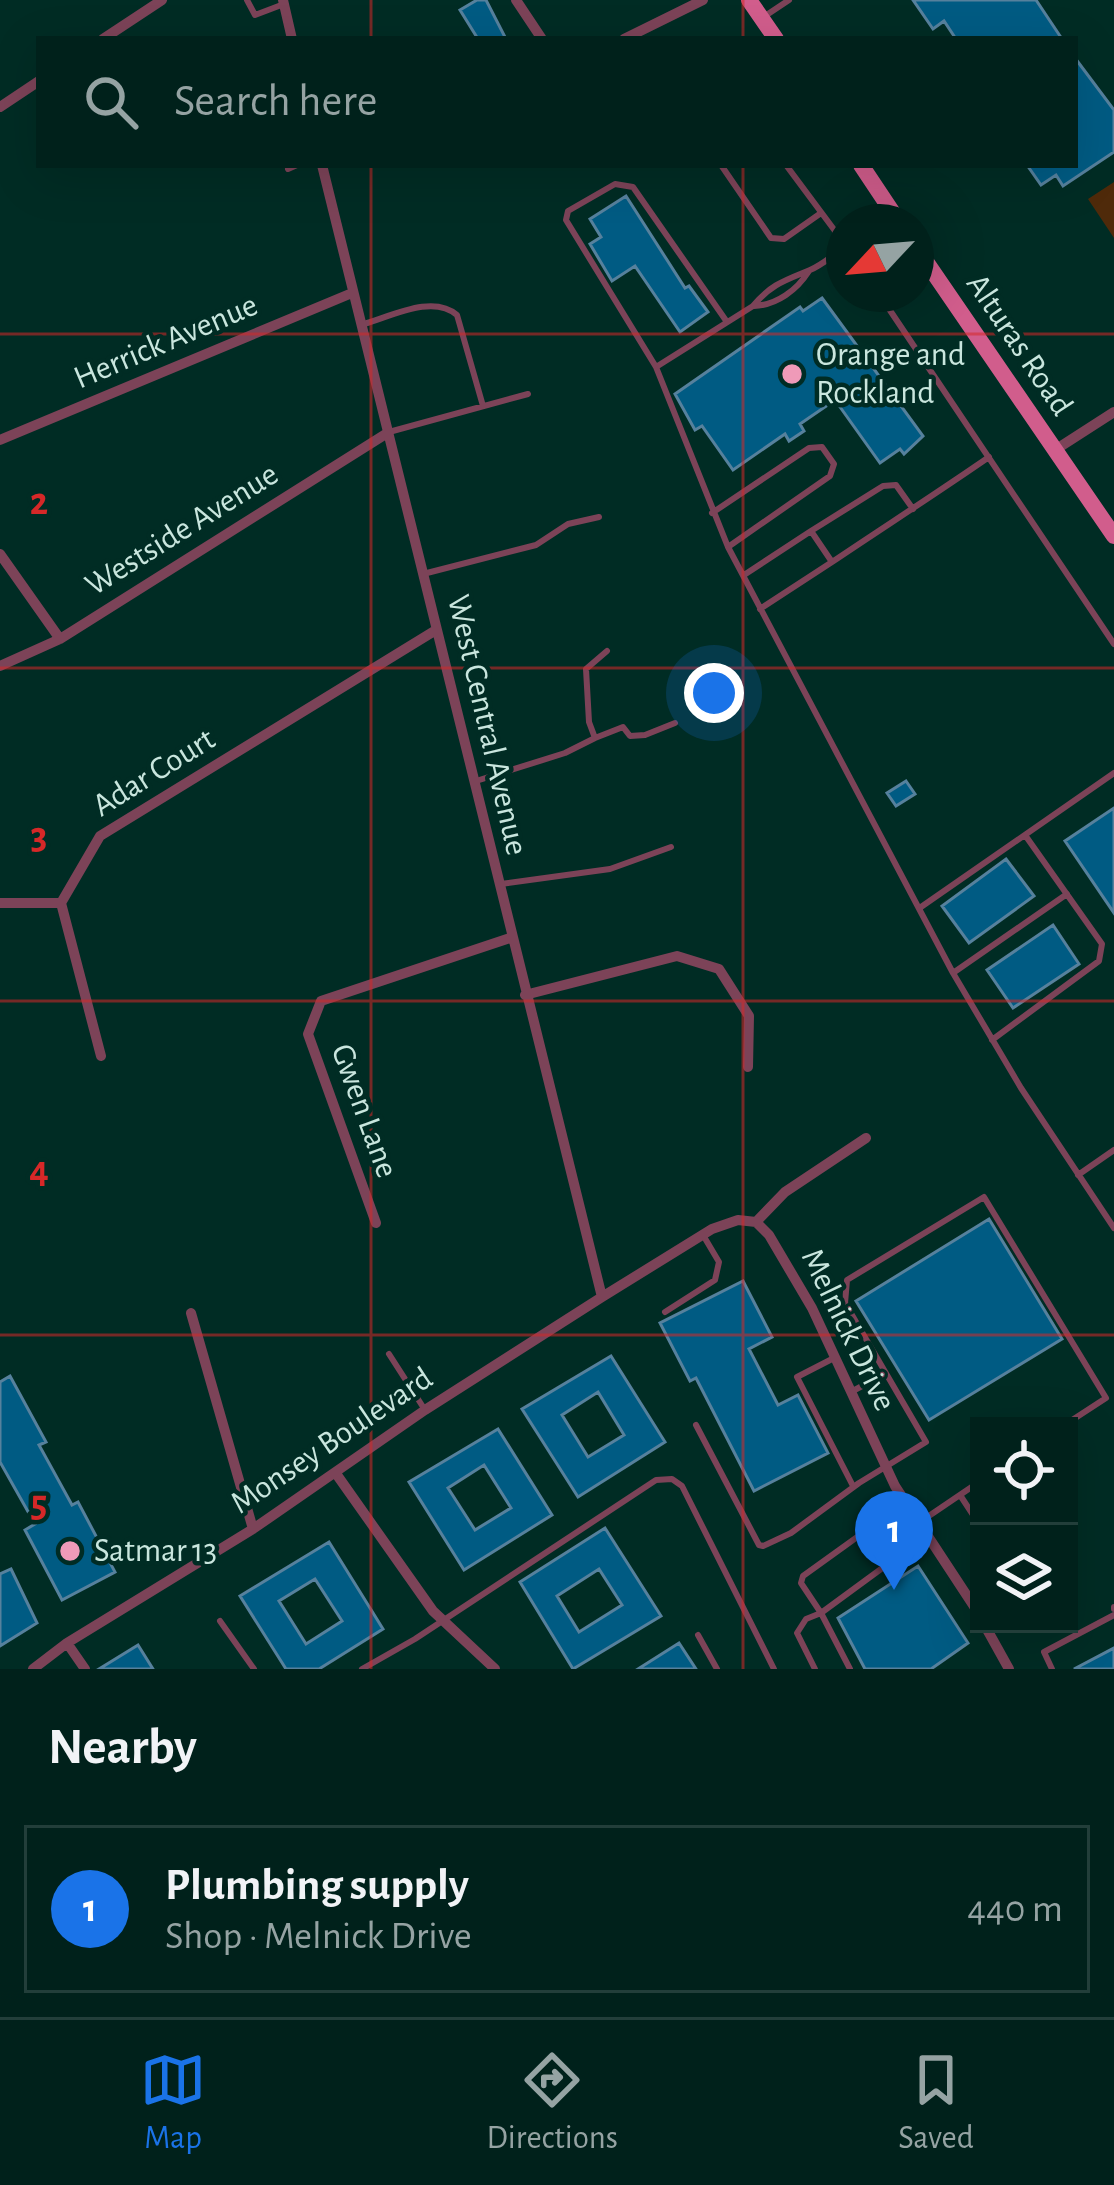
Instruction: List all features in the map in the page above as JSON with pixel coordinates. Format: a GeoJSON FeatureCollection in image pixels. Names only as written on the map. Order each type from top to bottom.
{"type":"FeatureCollection","features":[{"type":"Feature","properties":{"kind":"main road"},"geometry":{"type":"LineString","coordinates":[[749,0],[774,36]]}},
{"type":"Feature","properties":{"kind":"main road"},"geometry":{"type":"LineString","coordinates":[[863,168],[884,204]]}},
{"type":"Feature","properties":{"kind":"main road","name":"Alturas Road"},"geometry":{"type":"LineString","coordinates":[[934,273],[1114,536]]}},
{"type":"Feature","properties":{"kind":"street"},"geometry":{"type":"LineString","coordinates":[[108,36],[162,0]]}},
{"type":"Feature","properties":{"kind":"street"},"geometry":{"type":"LineString","coordinates":[[516,0],[540,36]]}},
{"type":"Feature","properties":{"kind":"street"},"geometry":{"type":"LineString","coordinates":[[630,36],[704,0]]}},
{"type":"Feature","properties":{"kind":"street"},"geometry":{"type":"LineString","coordinates":[[284,2],[291,36]]}},
{"type":"Feature","properties":{"kind":"street"},"geometry":{"type":"LineString","coordinates":[[0,107],[36,84]]}},
{"type":"Feature","properties":{"kind":"street","name":"West Central Avenue"},"geometry":{"type":"LineString","coordinates":[[323,168],[602,1297]]}},
{"type":"Feature","properties":{"kind":"street","name":"Herrick Avenue"},"geometry":{"type":"LineString","coordinates":[[0,440],[352,293]]}},
{"type":"Feature","properties":{"kind":"street"},"geometry":{"type":"LineString","coordinates":[[1055,450],[1114,412]]}},
{"type":"Feature","properties":{"kind":"street","name":"Westside Avenue"},"geometry":{"type":"LineString","coordinates":[[0,666],[60,638],[389,432]]}},
{"type":"Feature","properties":{"kind":"street"},"geometry":{"type":"LineString","coordinates":[[0,554],[60,638]]}},
{"type":"Feature","properties":{"kind":"street","name":"Adar Court"},"geometry":{"type":"LineString","coordinates":[[61,903],[100,836],[436,630]]}},
{"type":"Feature","properties":{"kind":"street"},"geometry":{"type":"LineString","coordinates":[[0,902],[61,903],[101,1056]]}},
{"type":"Feature","properties":{"kind":"street","name":"Gwen Lane"},"geometry":{"type":"LineString","coordinates":[[376,1223],[308,1034],[321,1001],[510,938]]}},
{"type":"Feature","properties":{"kind":"street"},"geometry":{"type":"LineString","coordinates":[[525,995],[677,956],[719,969],[749,1016],[748,1066]]}},
{"type":"Feature","properties":{"kind":"street"},"geometry":{"type":"LineString","coordinates":[[602,1297],[703,1235],[738,1220],[756,1222],[785,1192],[866,1138]]}},
{"type":"Feature","properties":{"kind":"street","name":"Melnick Drive"},"geometry":{"type":"LineString","coordinates":[[756,1222],[769,1235],[812,1308],[902,1498],[970,1601]]}},
{"type":"Feature","properties":{"kind":"street","name":"Monsey Boulevard"},"geometry":{"type":"LineString","coordinates":[[33,1669],[602,1297]]}},
{"type":"Feature","properties":{"kind":"street"},"geometry":{"type":"LineString","coordinates":[[191,1313],[253,1529]]}},
{"type":"Feature","properties":{"kind":"street"},"geometry":{"type":"LineString","coordinates":[[337,1474],[406,1577],[495,1669]]}},
{"type":"Feature","properties":{"kind":"street"},"geometry":{"type":"LineString","coordinates":[[994,1633],[1009,1669]]}},
{"type":"Feature","properties":{"kind":"street"},"geometry":{"type":"LineString","coordinates":[[68,1643],[85,1669]]}},
{"type":"Feature","properties":{"kind":"lane"},"geometry":{"type":"LineString","coordinates":[[248,0],[255,14],[284,2]]}},
{"type":"Feature","properties":{"kind":"lane"},"geometry":{"type":"LineString","coordinates":[[762,18],[789,0]]}},
{"type":"Feature","properties":{"kind":"lane"},"geometry":{"type":"LineString","coordinates":[[723,168],[770,238],[784,238],[821,213]]}},
{"type":"Feature","properties":{"kind":"lane"},"geometry":{"type":"LineString","coordinates":[[788,168],[826,220]]}},
{"type":"Feature","properties":{"kind":"lane"},"geometry":{"type":"LineString","coordinates":[[727,322],[633,187],[615,184],[568,211],[566,220],[656,367],[728,548],[953,973],[1114,1228]]}},
{"type":"Feature","properties":{"kind":"lane"},"geometry":{"type":"LineString","coordinates":[[752,306],[770,305],[826,258]]}},
{"type":"Feature","properties":{"kind":"lane"},"geometry":{"type":"LineString","coordinates":[[656,367],[752,306],[794,273],[809,271]]}},
{"type":"Feature","properties":{"kind":"lane"},"geometry":{"type":"LineString","coordinates":[[360,325],[433,304],[446,305],[458,315],[483,406]]}},
{"type":"Feature","properties":{"kind":"lane"},"geometry":{"type":"LineString","coordinates":[[891,312],[1114,644]]}},
{"type":"Feature","properties":{"kind":"lane"},"geometry":{"type":"LineString","coordinates":[[389,432],[528,394]]}},
{"type":"Feature","properties":{"kind":"lane"},"geometry":{"type":"LineString","coordinates":[[712,513],[809,448],[822,447],[834,464],[830,476],[728,548]]}},
{"type":"Feature","properties":{"kind":"lane"},"geometry":{"type":"LineString","coordinates":[[760,609],[988,458]]}},
{"type":"Feature","properties":{"kind":"lane"},"geometry":{"type":"LineString","coordinates":[[743,576],[883,486],[896,485],[913,509]]}},
{"type":"Feature","properties":{"kind":"lane"},"geometry":{"type":"LineString","coordinates":[[423,574],[536,545],[568,524],[599,518]]}},
{"type":"Feature","properties":{"kind":"lane"},"geometry":{"type":"LineString","coordinates":[[811,531],[832,562]]}},
{"type":"Feature","properties":{"kind":"lane"},"geometry":{"type":"LineString","coordinates":[[595,738],[586,669],[607,651]]}},
{"type":"Feature","properties":{"kind":"lane"},"geometry":{"type":"LineString","coordinates":[[473,782],[565,753],[623,727],[630,736],[675,723]]}},
{"type":"Feature","properties":{"kind":"lane"},"geometry":{"type":"LineString","coordinates":[[921,907],[1114,773]]}},
{"type":"Feature","properties":{"kind":"lane"},"geometry":{"type":"LineString","coordinates":[[992,1040],[1100,961],[1102,944],[1025,835]]}},
{"type":"Feature","properties":{"kind":"lane"},"geometry":{"type":"LineString","coordinates":[[498,885],[610,869],[671,847]]}},
{"type":"Feature","properties":{"kind":"lane"},"geometry":{"type":"LineString","coordinates":[[953,973],[1066,894]]}},
{"type":"Feature","properties":{"kind":"lane"},"geometry":{"type":"LineString","coordinates":[[1078,1175],[1114,1150]]}},
{"type":"Feature","properties":{"kind":"lane"},"geometry":{"type":"LineString","coordinates":[[695,1425],[758,1545],[791,1533],[926,1442],[844,1303],[847,1280],[984,1197],[1106,1398],[1077,1417]]}},
{"type":"Feature","properties":{"kind":"lane"},"geometry":{"type":"LineString","coordinates":[[665,1312],[715,1280],[719,1262],[703,1235]]}},
{"type":"Feature","properties":{"kind":"lane"},"geometry":{"type":"LineString","coordinates":[[389,1354],[425,1410]]}},
{"type":"Feature","properties":{"kind":"lane"},"geometry":{"type":"LineString","coordinates":[[834,1358],[796,1377],[854,1487]]}},
{"type":"Feature","properties":{"kind":"lane"},"geometry":{"type":"LineString","coordinates":[[850,1393],[884,1374]]}},
{"type":"Feature","properties":{"kind":"lane"},"geometry":{"type":"LineString","coordinates":[[362,1669],[656,1480],[672,1479],[682,1486],[774,1669]]}},
{"type":"Feature","properties":{"kind":"lane"},"geometry":{"type":"LineString","coordinates":[[917,1524],[970,1488]]}},
{"type":"Feature","properties":{"kind":"lane"},"geometry":{"type":"LineString","coordinates":[[961,1495],[970,1510]]}},
{"type":"Feature","properties":{"kind":"lane"},"geometry":{"type":"LineString","coordinates":[[850,1669],[800,1583],[902,1498]]}},
{"type":"Feature","properties":{"kind":"lane"},"geometry":{"type":"LineString","coordinates":[[886,1513],[910,1548]]}},
{"type":"Feature","properties":{"kind":"lane"},"geometry":{"type":"LineString","coordinates":[[815,1669],[797,1633],[806,1618],[821,1613],[926,1536]]}},
{"type":"Feature","properties":{"kind":"lane"},"geometry":{"type":"LineString","coordinates":[[1052,1669],[1044,1652],[1114,1610]]}},
{"type":"Feature","properties":{"kind":"lane"},"geometry":{"type":"LineString","coordinates":[[220,1621],[254,1669]]}},
{"type":"Feature","properties":{"kind":"lane"},"geometry":{"type":"LineString","coordinates":[[698,1635],[717,1669]]}},
{"type":"Feature","properties":{"kind":"shaded area"},"geometry":{"type":"Polygon","coordinates":[[[1114,182],[1114,238],[1088,199],[1114,182]]]}},
{"type":"Feature","properties":{"kind":"building"},"geometry":{"type":"Polygon","coordinates":[[[486,0],[504,36],[476,36],[460,10],[486,0]]]}},
{"type":"Feature","properties":{"kind":"building"},"geometry":{"type":"Polygon","coordinates":[[[913,0],[1036,0],[1060,36],[954,36],[944,21],[933,29],[913,0]]]}},
{"type":"Feature","properties":{"kind":"building"},"geometry":{"type":"Polygon","coordinates":[[[1078,62],[1114,110],[1114,152],[1063,186],[1056,175],[1041,185],[1029,168],[1078,168],[1078,62]]]}},
{"type":"Feature","properties":{"kind":"building"},"geometry":{"type":"Polygon","coordinates":[[[626,196],[685,288],[689,286],[708,312],[680,332],[635,266],[612,281],[590,244],[601,237],[590,219],[626,196]]]}},
{"type":"Feature","properties":{"kind":"building","name":"Orange and Rockland"},"geometry":{"type":"Polygon","coordinates":[[[822,298],[826,312],[832,312],[923,436],[904,454],[900,449],[880,463],[835,400],[800,424],[804,431],[789,441],[785,434],[733,470],[702,426],[695,430],[675,394],[800,307],[803,311],[822,298]]]}},
{"type":"Feature","properties":{"kind":"building"},"geometry":{"type":"Polygon","coordinates":[[[906,781],[915,794],[896,806],[887,793],[906,781]]]}},
{"type":"Feature","properties":{"kind":"building"},"geometry":{"type":"Polygon","coordinates":[[[1114,808],[1114,913],[1065,841],[1114,808]]]}},
{"type":"Feature","properties":{"kind":"building"},"geometry":{"type":"Polygon","coordinates":[[[1006,859],[1034,896],[969,943],[942,906],[1006,859]]]}},
{"type":"Feature","properties":{"kind":"building"},"geometry":{"type":"Polygon","coordinates":[[[1053,925],[1079,964],[1013,1008],[987,970],[1053,925]]]}},
{"type":"Feature","properties":{"kind":"building"},"geometry":{"type":"Polygon","coordinates":[[[989,1219],[1062,1339],[929,1420],[856,1301],[989,1219]]]}},
{"type":"Feature","properties":{"kind":"building"},"geometry":{"type":"Polygon","coordinates":[[[743,1281],[772,1337],[749,1349],[778,1405],[798,1395],[828,1453],[754,1491],[696,1378],[690,1381],[660,1323],[743,1281]]]}},
{"type":"Feature","properties":{"kind":"building"},"geometry":{"type":"Polygon","coordinates":[[[611,1356],[665,1442],[578,1497],[522,1409],[611,1356]],[[598,1392],[562,1415],[588,1457],[624,1435],[598,1392]]]}},
{"type":"Feature","properties":{"kind":"building"},"geometry":{"type":"Polygon","coordinates":[[[10,1376],[46,1442],[39,1445],[72,1505],[78,1502],[115,1572],[62,1600],[25,1530],[35,1524],[0,1462],[0,1382],[10,1376]]]}},
{"type":"Feature","properties":{"kind":"building"},"geometry":{"type":"Polygon","coordinates":[[[498,1429],[552,1515],[464,1570],[409,1482],[498,1429]],[[484,1465],[448,1488],[475,1530],[511,1508],[484,1465]]]}},
{"type":"Feature","properties":{"kind":"building"},"geometry":{"type":"Polygon","coordinates":[[[605,1528],[661,1616],[573,1669],[520,1582],[605,1528]],[[599,1569],[557,1596],[579,1632],[622,1605],[599,1569]]]}},
{"type":"Feature","properties":{"kind":"building"},"geometry":{"type":"Polygon","coordinates":[[[329,1542],[383,1629],[319,1669],[286,1669],[240,1596],[329,1542]],[[315,1579],[279,1601],[306,1644],[342,1621],[315,1579]]]}},
{"type":"Feature","properties":{"kind":"building"},"geometry":{"type":"Polygon","coordinates":[[[918,1566],[968,1643],[931,1669],[865,1669],[838,1618],[918,1566]]]}},
{"type":"Feature","properties":{"kind":"building"},"geometry":{"type":"Polygon","coordinates":[[[11,1569],[37,1623],[0,1646],[0,1574],[11,1569]]]}},
{"type":"Feature","properties":{"kind":"building"},"geometry":{"type":"Polygon","coordinates":[[[679,1643],[696,1669],[638,1669],[679,1643]]]}},
{"type":"Feature","properties":{"kind":"building"},"geometry":{"type":"Polygon","coordinates":[[[138,1645],[153,1669],[99,1669],[138,1645]]]}},
{"type":"Feature","properties":{"kind":"building"},"geometry":{"type":"Polygon","coordinates":[[[1114,1648],[1114,1669],[1074,1669],[1114,1648]]]}},
{"type":"Feature","properties":{"kind":"place","name":"Orange and Rockland"},"geometry":{"type":"Point","coordinates":[792,374]}},
{"type":"Feature","properties":{"kind":"place","name":"Satmar 13"},"geometry":{"type":"Point","coordinates":[70,1551]}},
{"type":"Feature","properties":{"kind":"place","name":"Plumbing supply"},"geometry":{"type":"Point","coordinates":[894,1590]}}]}
